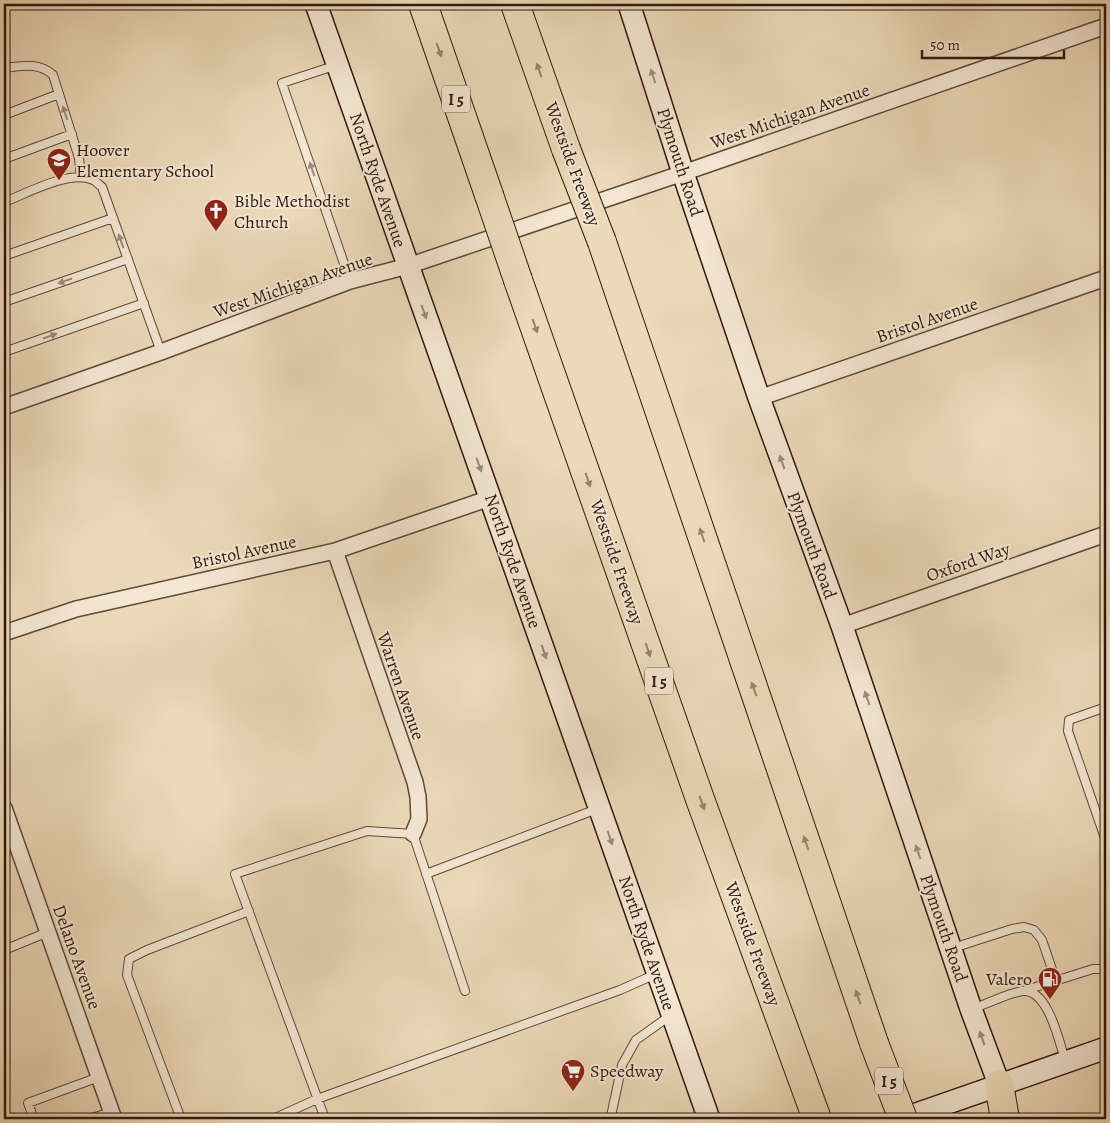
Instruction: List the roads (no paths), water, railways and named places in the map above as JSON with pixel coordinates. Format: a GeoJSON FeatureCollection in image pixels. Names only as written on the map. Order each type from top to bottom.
{"type":"FeatureCollection","features":[{"type":"Feature","properties":{"kind":"highway","name":"Westside Freeway"},"geometry":{"type":"LineString","coordinates":[[423,4],[700,799],[817,1119]]}},
{"type":"Feature","properties":{"kind":"highway","name":"Westside Freeway"},"geometry":{"type":"LineString","coordinates":[[515,4],[566,149],[602,242],[874,1043],[902,1119]]}},
{"type":"Feature","properties":{"kind":"highway"},"geometry":{"type":"LineString","coordinates":[[999,1084],[1005,1119]]}},
{"type":"Feature","properties":{"kind":"street","name":"North Ryde Avenue"},"geometry":{"type":"LineString","coordinates":[[316,4],[709,1119]]}},
{"type":"Feature","properties":{"kind":"street","name":"Plymouth Road"},"geometry":{"type":"LineString","coordinates":[[630,4],[683,173],[759,398],[842,626],[951,949],[999,1084]]}},
{"type":"Feature","properties":{"kind":"street","name":"West Michigan Avenue"},"geometry":{"type":"LineString","coordinates":[[4,407],[162,352],[350,281],[408,266],[1106,26]]}},
{"type":"Feature","properties":{"kind":"street","name":"Bristol Avenue"},"geometry":{"type":"LineString","coordinates":[[759,398],[1106,278]]}},
{"type":"Feature","properties":{"kind":"street","name":"Bristol Avenue"},"geometry":{"type":"LineString","coordinates":[[4,633],[76,608],[335,551],[490,498]]}},
{"type":"Feature","properties":{"kind":"street","name":"Oxford Way"},"geometry":{"type":"LineString","coordinates":[[842,626],[1106,534]]}},
{"type":"Feature","properties":{"kind":"street","name":"Warren Avenue"},"geometry":{"type":"LineString","coordinates":[[335,551],[415,782],[419,820],[413,834]]}},
{"type":"Feature","properties":{"kind":"street","name":"Delano Avenue"},"geometry":{"type":"LineString","coordinates":[[4,808],[113,1116]]}},
{"type":"Feature","properties":{"kind":"street"},"geometry":{"type":"LineString","coordinates":[[902,1119],[1106,1048]]}},
{"type":"Feature","properties":{"kind":"lane"},"geometry":{"type":"LineString","coordinates":[[337,65],[282,83],[350,281]]}},
{"type":"Feature","properties":{"kind":"lane"},"geometry":{"type":"LineString","coordinates":[[4,68],[34,66],[46,68],[53,75],[79,158],[81,177]]}},
{"type":"Feature","properties":{"kind":"lane"},"geometry":{"type":"LineString","coordinates":[[4,115],[59,94]]}},
{"type":"Feature","properties":{"kind":"lane"},"geometry":{"type":"LineString","coordinates":[[4,159],[72,134]]}},
{"type":"Feature","properties":{"kind":"lane"},"geometry":{"type":"LineString","coordinates":[[4,202],[64,178],[81,177],[94,180],[102,187],[162,352]]}},
{"type":"Feature","properties":{"kind":"lane"},"geometry":{"type":"LineString","coordinates":[[4,256],[113,218]]}},
{"type":"Feature","properties":{"kind":"lane"},"geometry":{"type":"LineString","coordinates":[[4,302],[128,259]]}},
{"type":"Feature","properties":{"kind":"lane"},"geometry":{"type":"LineString","coordinates":[[4,352],[144,303]]}},
{"type":"Feature","properties":{"kind":"lane"},"geometry":{"type":"LineString","coordinates":[[1106,707],[1069,720],[1068,731],[1106,841]]}},
{"type":"Feature","properties":{"kind":"lane"},"geometry":{"type":"LineString","coordinates":[[426,874],[600,808]]}},
{"type":"Feature","properties":{"kind":"lane"},"geometry":{"type":"LineString","coordinates":[[325,1119],[235,874],[367,832],[413,834],[465,991]]}},
{"type":"Feature","properties":{"kind":"lane"},"geometry":{"type":"LineString","coordinates":[[181,1119],[127,975],[129,959],[249,911]]}},
{"type":"Feature","properties":{"kind":"lane"},"geometry":{"type":"LineString","coordinates":[[951,949],[1012,929],[1024,927],[1034,930],[1042,940],[1056,981]]}},
{"type":"Feature","properties":{"kind":"lane"},"geometry":{"type":"LineString","coordinates":[[4,950],[48,932]]}},
{"type":"Feature","properties":{"kind":"lane"},"geometry":{"type":"LineString","coordinates":[[972,1010],[1023,991],[1093,970],[1103,969],[1106,971]]}},
{"type":"Feature","properties":{"kind":"lane"},"geometry":{"type":"LineString","coordinates":[[273,1119],[317,1099],[610,994],[658,974]]}},
{"type":"Feature","properties":{"kind":"lane"},"geometry":{"type":"LineString","coordinates":[[1023,991],[1037,996],[1047,1008],[1066,1062]]}},
{"type":"Feature","properties":{"kind":"lane"},"geometry":{"type":"LineString","coordinates":[[608,1119],[611,1116],[622,1065],[636,1040],[672,1014]]}},
{"type":"Feature","properties":{"kind":"lane"},"geometry":{"type":"LineString","coordinates":[[34,1119],[28,1103],[99,1077]]}},
{"type":"Feature","properties":{"kind":"lane"},"geometry":{"type":"LineString","coordinates":[[88,1119],[113,1116]]}},
{"type":"Feature","properties":{"kind":"place","name":"Hoover Elementary School"},"geometry":{"type":"Point","coordinates":[59,181]}},
{"type":"Feature","properties":{"kind":"place","name":"Bible Methodist Church"},"geometry":{"type":"Point","coordinates":[216,232]}},
{"type":"Feature","properties":{"kind":"place","name":"Valero"},"geometry":{"type":"Point","coordinates":[1050,1000]}},
{"type":"Feature","properties":{"kind":"place","name":"Speedway"},"geometry":{"type":"Point","coordinates":[573,1092]}}]}
